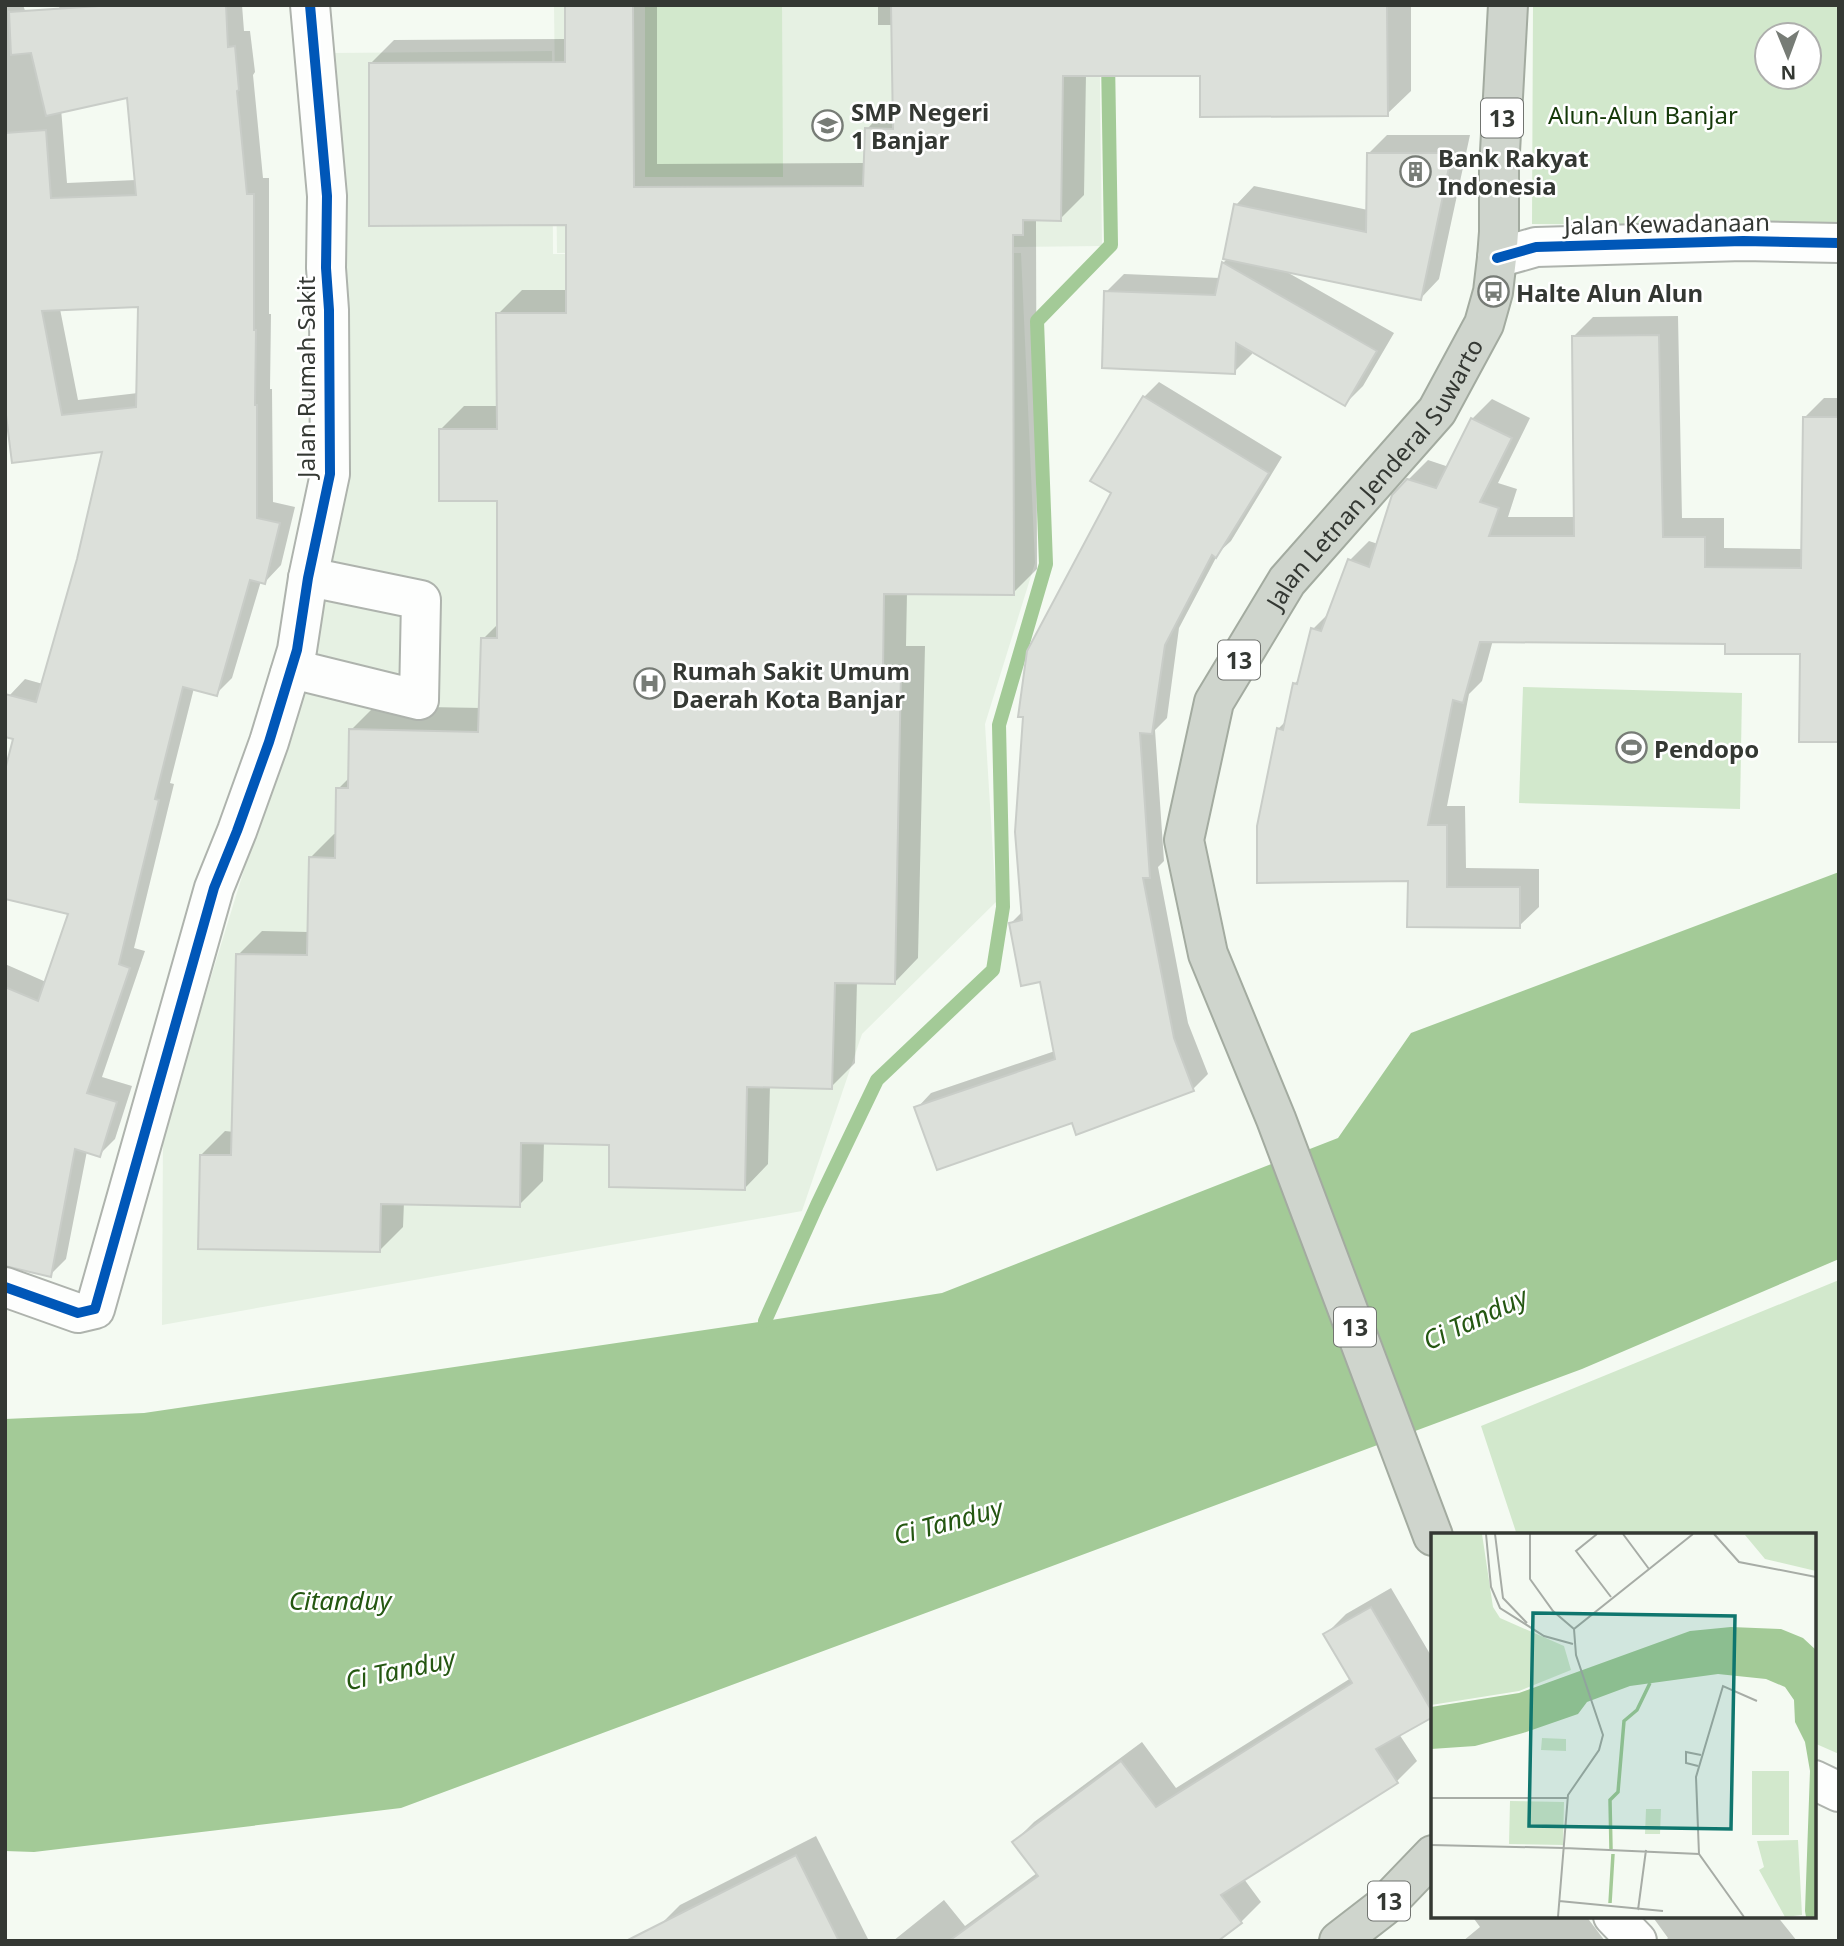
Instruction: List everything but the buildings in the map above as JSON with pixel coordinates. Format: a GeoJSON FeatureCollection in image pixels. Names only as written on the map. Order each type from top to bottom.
{"type":"FeatureCollection","features":[{"type":"Feature","properties":{"kind":"highway","name":"Jalan Letnan Jenderal Suwarto"},"geometry":{"type":"LineString","coordinates":[[1432,1533],[1276,1119],[1208,954],[1184,840],[1214,702],[1287,580],[1437,411],[1484,324],[1493,292],[1498,245],[1499,170],[1508,5]]}},
{"type":"Feature","properties":{"kind":"highway","name":"13"},"geometry":{"type":"LineString","coordinates":[[1339,1941],[1383,1907],[1431,1857]]}},
{"type":"Feature","properties":{"kind":"street","name":"Jalan Rumah Sakit"},"geometry":{"type":"LineString","coordinates":[[5,1287],[78,1313],[94,1309],[214,888],[269,742],[297,650],[330,474],[327,196],[310,5]]}},
{"type":"Feature","properties":{"kind":"street","name":"Jalan Kewadanaan"},"geometry":{"type":"LineString","coordinates":[[1498,245],[1536,247],[1743,241],[1839,243]]}},
{"type":"Feature","properties":{"kind":"street"},"geometry":{"type":"LineString","coordinates":[[290,674],[305,672],[419,700],[421,600],[309,578]]}},
{"type":"Feature","properties":{"kind":"street"},"geometry":{"type":"LineString","coordinates":[[1816,1781],[1839,1792]]}},
{"type":"Feature","properties":{"kind":"street"},"geometry":{"type":"LineString","coordinates":[[1615,1918],[1637,1941]]}},
{"type":"Feature","properties":{"kind":"shaded area","name":"SMP Negeri 1 Banjar"},"geometry":{"type":"Polygon","coordinates":[[[554,5],[1099,5],[1102,246],[557,253],[554,5]]]}},
{"type":"Feature","properties":{"kind":"shaded area","name":"Rumah Sakit Umum Daerah Kota Banjar"},"geometry":{"type":"Polygon","coordinates":[[[552,51],[553,254],[1021,253],[1035,563],[985,724],[996,902],[862,1034],[802,1211],[162,1325],[163,1133],[305,672],[331,53],[552,51]]]}},
{"type":"Feature","properties":{"kind":"green space"},"geometry":{"type":"Polygon","coordinates":[[[645,5],[782,5],[783,177],[645,177],[645,5]]]}},
{"type":"Feature","properties":{"kind":"green space","name":"Alun-Alun Banjar"},"geometry":{"type":"Polygon","coordinates":[[[1533,5],[1839,5],[1839,226],[1532,224],[1533,5]]]}},
{"type":"Feature","properties":{"kind":"green space","name":"Pendopo"},"geometry":{"type":"Polygon","coordinates":[[[1523,687],[1742,693],[1740,809],[1519,803],[1523,687]]]}},
{"type":"Feature","properties":{"kind":"green space"},"geometry":{"type":"Polygon","coordinates":[[[1839,1280],[1839,1754],[1816,1744],[1816,1533],[1516,1533],[1481,1426],[1839,1280]]]}},
{"type":"Feature","properties":{"kind":"water","name":"Citanduy"},"geometry":{"type":"Polygon","coordinates":[[[1839,872],[1839,1259],[1582,1369],[401,1808],[34,1852],[5,1851],[5,1419],[144,1413],[942,1293],[1338,1138],[1411,1033],[1839,872]]]}},
{"type":"Feature","properties":{"kind":"waterway"},"geometry":{"type":"LineString","coordinates":[[765,1321],[877,1080],[993,970],[1003,907],[999,725],[1046,564],[1037,321],[1111,245],[1108,59]]}},
{"type":"Feature","properties":{"kind":"cycle path"},"geometry":{"type":"LineString","coordinates":[[5,1287],[78,1313],[95,1309],[214,888],[269,742],[297,650],[308,578],[330,474],[327,196],[310,5]]}},
{"type":"Feature","properties":{"kind":"cycle path"},"geometry":{"type":"LineString","coordinates":[[1497,258],[1536,247],[1743,241],[1839,243]]}},
{"type":"Feature","properties":{"kind":"place","name":"SMP Negeri 1 Banjar"},"geometry":{"type":"Point","coordinates":[828,125]}},
{"type":"Feature","properties":{"kind":"place","name":"Bank Rakyat Indonesia"},"geometry":{"type":"Point","coordinates":[1415,171]}},
{"type":"Feature","properties":{"kind":"place","name":"Halte Alun Alun"},"geometry":{"type":"Point","coordinates":[1493,292]}},
{"type":"Feature","properties":{"kind":"place","name":"Rumah Sakit Umum Daerah Kota Banjar"},"geometry":{"type":"Point","coordinates":[649,684]}},
{"type":"Feature","properties":{"kind":"place","name":"Pendopo"},"geometry":{"type":"Point","coordinates":[1631,748]}},
{"type":"Feature","properties":{"kind":"water label","name":"Ci Tanduy"},"geometry":{"type":"Point","coordinates":[1475,1318]}},
{"type":"Feature","properties":{"kind":"water label","name":"Ci Tanduy"},"geometry":{"type":"Point","coordinates":[948,1521]}},
{"type":"Feature","properties":{"kind":"water label","name":"Ci Tanduy"},"geometry":{"type":"Point","coordinates":[400,1669]}}]}
